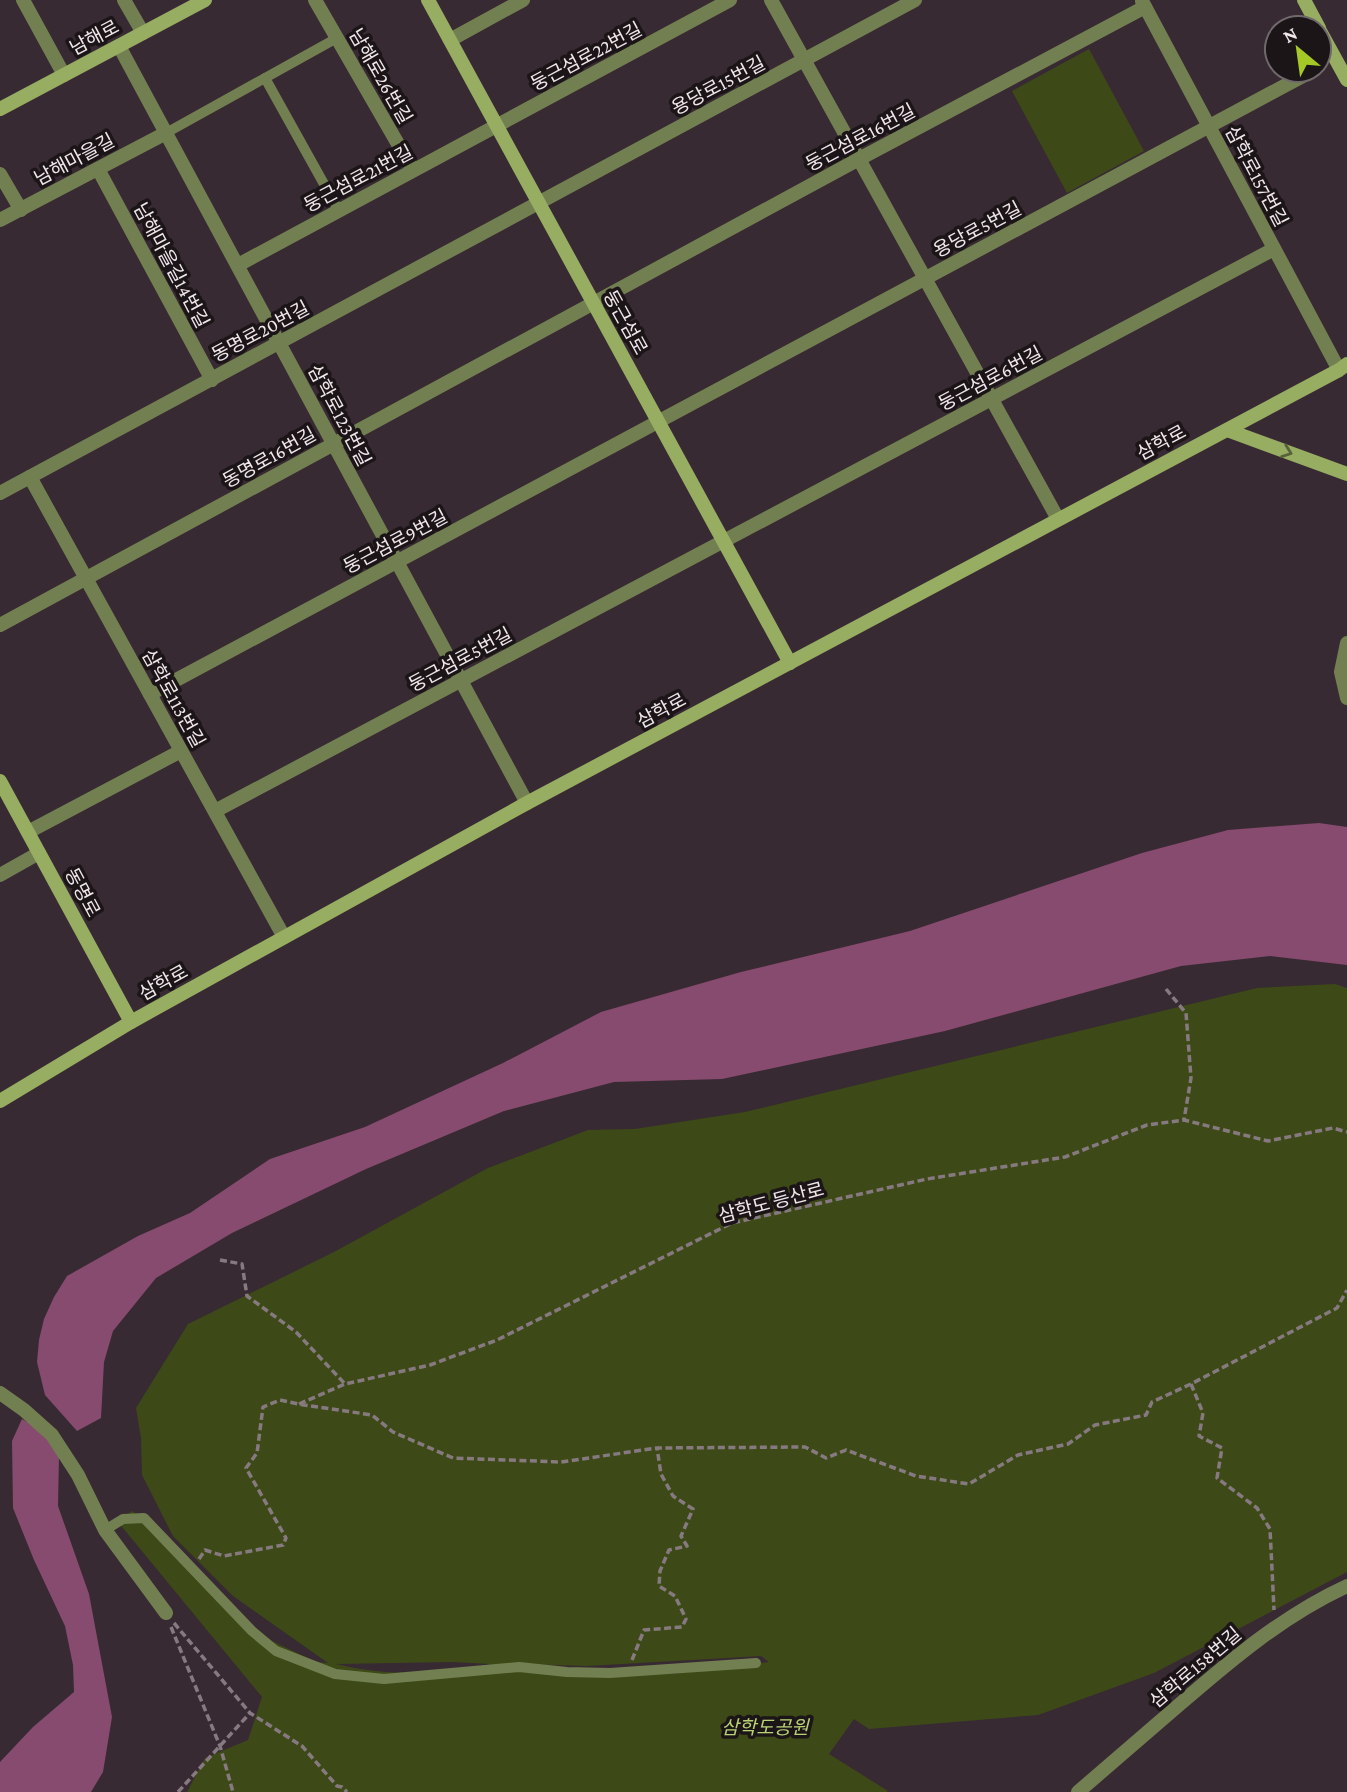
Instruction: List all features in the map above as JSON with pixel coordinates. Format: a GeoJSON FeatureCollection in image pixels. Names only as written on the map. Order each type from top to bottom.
{"type":"FeatureCollection","features":[{"type":"Feature","properties":{"kind":"street"},"geometry":{"type":"LineString","coordinates":[[23,0],[64,75]]}},
{"type":"Feature","properties":{"kind":"street"},"geometry":{"type":"LineString","coordinates":[[124,0],[143,33]]}},
{"type":"Feature","properties":{"kind":"street","name":"남해로"},"geometry":{"type":"LineString","coordinates":[[0,109],[205,0]]}},
{"type":"Feature","properties":{"kind":"street","name":"남해로26번길"},"geometry":{"type":"LineString","coordinates":[[315,0],[413,170]]}},
{"type":"Feature","properties":{"kind":"street","name":"둥근섬로"},"geometry":{"type":"LineString","coordinates":[[428,0],[790,663]]}},
{"type":"Feature","properties":{"kind":"street"},"geometry":{"type":"LineString","coordinates":[[450,40],[523,0]]}},
{"type":"Feature","properties":{"kind":"street","name":"둥근섬로22번길"},"geometry":{"type":"LineString","coordinates":[[496,125],[730,0]]}},
{"type":"Feature","properties":{"kind":"street"},"geometry":{"type":"LineString","coordinates":[[771,0],[1058,519]]}},
{"type":"Feature","properties":{"kind":"street","name":"용당로15번길"},"geometry":{"type":"LineString","coordinates":[[539,203],[915,0]]}},
{"type":"Feature","properties":{"kind":"street","name":"삼학로157번길"},"geometry":{"type":"LineString","coordinates":[[1143,3],[1274,249],[1343,367]]}},
{"type":"Feature","properties":{"kind":"street","name":"둥근섬로16번길"},"geometry":{"type":"LineString","coordinates":[[593,303],[1143,3]]}},
{"type":"Feature","properties":{"kind":"street","name":"삼학로123번길"},"geometry":{"type":"LineString","coordinates":[[119,46],[527,803]]}},
{"type":"Feature","properties":{"kind":"street"},"geometry":{"type":"LineString","coordinates":[[1333,55],[1347,80]]}},
{"type":"Feature","properties":{"kind":"street","name":"용당로5번길"},"geometry":{"type":"LineString","coordinates":[[658,422],[1288,84]]}},
{"type":"Feature","properties":{"kind":"street","name":"둥근섬로21번길"},"geometry":{"type":"LineString","coordinates":[[238,265],[496,125]]}},
{"type":"Feature","properties":{"kind":"street","name":"남해마을길"},"geometry":{"type":"LineString","coordinates":[[0,220],[166,132]]}},
{"type":"Feature","properties":{"kind":"street","name":"남해마을길14번길"},"geometry":{"type":"LineString","coordinates":[[98,169],[212,380]]}},
{"type":"Feature","properties":{"kind":"street"},"geometry":{"type":"LineString","coordinates":[[0,174],[20,210]]}},
{"type":"Feature","properties":{"kind":"street","name":"동명로20번길"},"geometry":{"type":"LineString","coordinates":[[0,493],[539,203]]}},
{"type":"Feature","properties":{"kind":"street","name":"둥근섬로6번길"},"geometry":{"type":"LineString","coordinates":[[723,541],[1274,249]]}},
{"type":"Feature","properties":{"kind":"street","name":"동명로16번길"},"geometry":{"type":"LineString","coordinates":[[0,625],[593,303]]}},
{"type":"Feature","properties":{"kind":"street"},"geometry":{"type":"LineString","coordinates":[[1343,367],[1347,348]]}},
{"type":"Feature","properties":{"kind":"street","name":"삼학로"},"geometry":{"type":"LineString","coordinates":[[0,1101],[131,1022],[527,803],[1343,367]]}},
{"type":"Feature","properties":{"kind":"street","name":"둥근섬로9번길"},"geometry":{"type":"LineString","coordinates":[[150,694],[658,422]]}},
{"type":"Feature","properties":{"kind":"street"},"geometry":{"type":"LineString","coordinates":[[1227,430],[1347,474]]}},
{"type":"Feature","properties":{"kind":"street","name":"삼학로113번길"},"geometry":{"type":"LineString","coordinates":[[30,477],[284,937]]}},
{"type":"Feature","properties":{"kind":"street","name":"둥근섬로5번길"},"geometry":{"type":"LineString","coordinates":[[215,811],[723,541]]}},
{"type":"Feature","properties":{"kind":"street"},"geometry":{"type":"LineString","coordinates":[[1347,643],[1340,671],[1347,698]]}},
{"type":"Feature","properties":{"kind":"street"},"geometry":{"type":"LineString","coordinates":[[28,832],[181,751]]}},
{"type":"Feature","properties":{"kind":"street","name":"동명로"},"geometry":{"type":"LineString","coordinates":[[0,781],[131,1022]]}},
{"type":"Feature","properties":{"kind":"street"},"geometry":{"type":"LineString","coordinates":[[0,875],[39,853]]}},
{"type":"Feature","properties":{"kind":"street"},"geometry":{"type":"LineString","coordinates":[[0,1393],[52,1435],[78,1475],[105,1530],[166,1613]]}},
{"type":"Feature","properties":{"kind":"street","name":"삼학로158번길"},"geometry":{"type":"LineString","coordinates":[[1078,1792],[1224,1666],[1277,1625],[1347,1586]]}},
{"type":"Feature","properties":{"kind":"lane"},"geometry":{"type":"LineString","coordinates":[[166,132],[337,38]]}},
{"type":"Feature","properties":{"kind":"lane"},"geometry":{"type":"LineString","coordinates":[[265,78],[339,211]]}},
{"type":"Feature","properties":{"kind":"lane"},"geometry":{"type":"LineString","coordinates":[[105,1530],[123,1519],[144,1518],[251,1631],[276,1651],[335,1674],[384,1679],[519,1667],[610,1673],[756,1663]]}},
{"type":"Feature","properties":{"kind":"path"},"geometry":{"type":"LineString","coordinates":[[1166,989],[1186,1013],[1191,1078],[1184,1120]]}},
{"type":"Feature","properties":{"kind":"path","name":"삼학도 등산로"},"geometry":{"type":"LineString","coordinates":[[298,1404],[345,1384],[430,1365],[497,1340],[732,1223],[927,1179],[1065,1157],[1147,1125],[1184,1120],[1268,1141],[1333,1128],[1347,1132]]}},
{"type":"Feature","properties":{"kind":"path"},"geometry":{"type":"LineString","coordinates":[[220,1260],[242,1264],[247,1296],[296,1332],[345,1384]]}},
{"type":"Feature","properties":{"kind":"path","name":"삼학도 등산로"},"geometry":{"type":"LineString","coordinates":[[192,1570],[205,1550],[224,1556],[283,1545],[286,1538],[246,1468],[257,1453],[263,1407],[280,1400],[372,1415],[393,1432],[453,1458],[561,1462],[657,1448],[805,1447],[826,1458],[846,1450],[916,1476],[970,1484],[1018,1455],[1068,1444],[1095,1425],[1146,1415],[1152,1402],[1337,1308],[1347,1290]]}},
{"type":"Feature","properties":{"kind":"path"},"geometry":{"type":"LineString","coordinates":[[1191,1384],[1203,1413],[1199,1436],[1222,1448],[1217,1478],[1257,1508],[1270,1529],[1277,1625]]}},
{"type":"Feature","properties":{"kind":"path"},"geometry":{"type":"LineString","coordinates":[[610,1673],[633,1660],[644,1630],[682,1627],[686,1619],[676,1596],[659,1586],[660,1571],[669,1550],[687,1546],[681,1536],[693,1509],[673,1496],[660,1475],[657,1448]]}},
{"type":"Feature","properties":{"kind":"path"},"geometry":{"type":"LineString","coordinates":[[166,1613],[250,1713],[303,1746],[337,1786],[347,1792]]}},
{"type":"Feature","properties":{"kind":"path"},"geometry":{"type":"LineString","coordinates":[[166,1613],[220,1746],[233,1792]]}},
{"type":"Feature","properties":{"kind":"path"},"geometry":{"type":"LineString","coordinates":[[178,1792],[250,1713]]}},
{"type":"Feature","properties":{"kind":"green space"},"geometry":{"type":"Polygon","coordinates":[[[1089,49],[1144,151],[1067,193],[1012,91],[1089,49]]]}},
{"type":"Feature","properties":{"kind":"green space","name":"삼학도공원"},"geometry":{"type":"Polygon","coordinates":[[[1335,984],[1347,988],[1347,1572],[1154,1673],[1038,1715],[869,1729],[854,1719],[829,1754],[888,1791],[886,1792],[187,1792],[205,1758],[248,1740],[262,1697],[118,1522],[132,1511],[171,1542],[178,1560],[270,1640],[316,1662],[328,1663],[233,1596],[173,1536],[142,1475],[141,1438],[136,1408],[188,1324],[334,1252],[488,1168],[588,1130],[635,1129],[745,1112],[1257,988],[1335,984]],[[761,1656],[587,1666],[520,1664],[546,1668],[673,1674],[769,1662],[761,1656]],[[336,1664],[374,1671],[414,1673],[453,1671],[491,1664],[336,1664]]]}},
{"type":"Feature","properties":{"kind":"shaded area"},"geometry":{"type":"Polygon","coordinates":[[[1319,823],[1347,827],[1347,965],[1270,956],[1181,966],[945,1031],[722,1079],[614,1082],[504,1111],[366,1169],[232,1233],[156,1278],[113,1331],[104,1362],[101,1418],[77,1431],[45,1395],[37,1362],[39,1340],[44,1319],[67,1276],[138,1236],[190,1213],[270,1159],[365,1127],[503,1063],[601,1012],[741,972],[910,931],[1142,853],[1228,830],[1319,823]]]}},
{"type":"Feature","properties":{"kind":"shaded area"},"geometry":{"type":"Polygon","coordinates":[[[22,1419],[45,1432],[59,1456],[58,1506],[89,1594],[112,1717],[103,1772],[91,1792],[0,1792],[0,1762],[33,1727],[74,1692],[73,1665],[65,1626],[13,1508],[12,1441],[22,1419]]]}}]}
